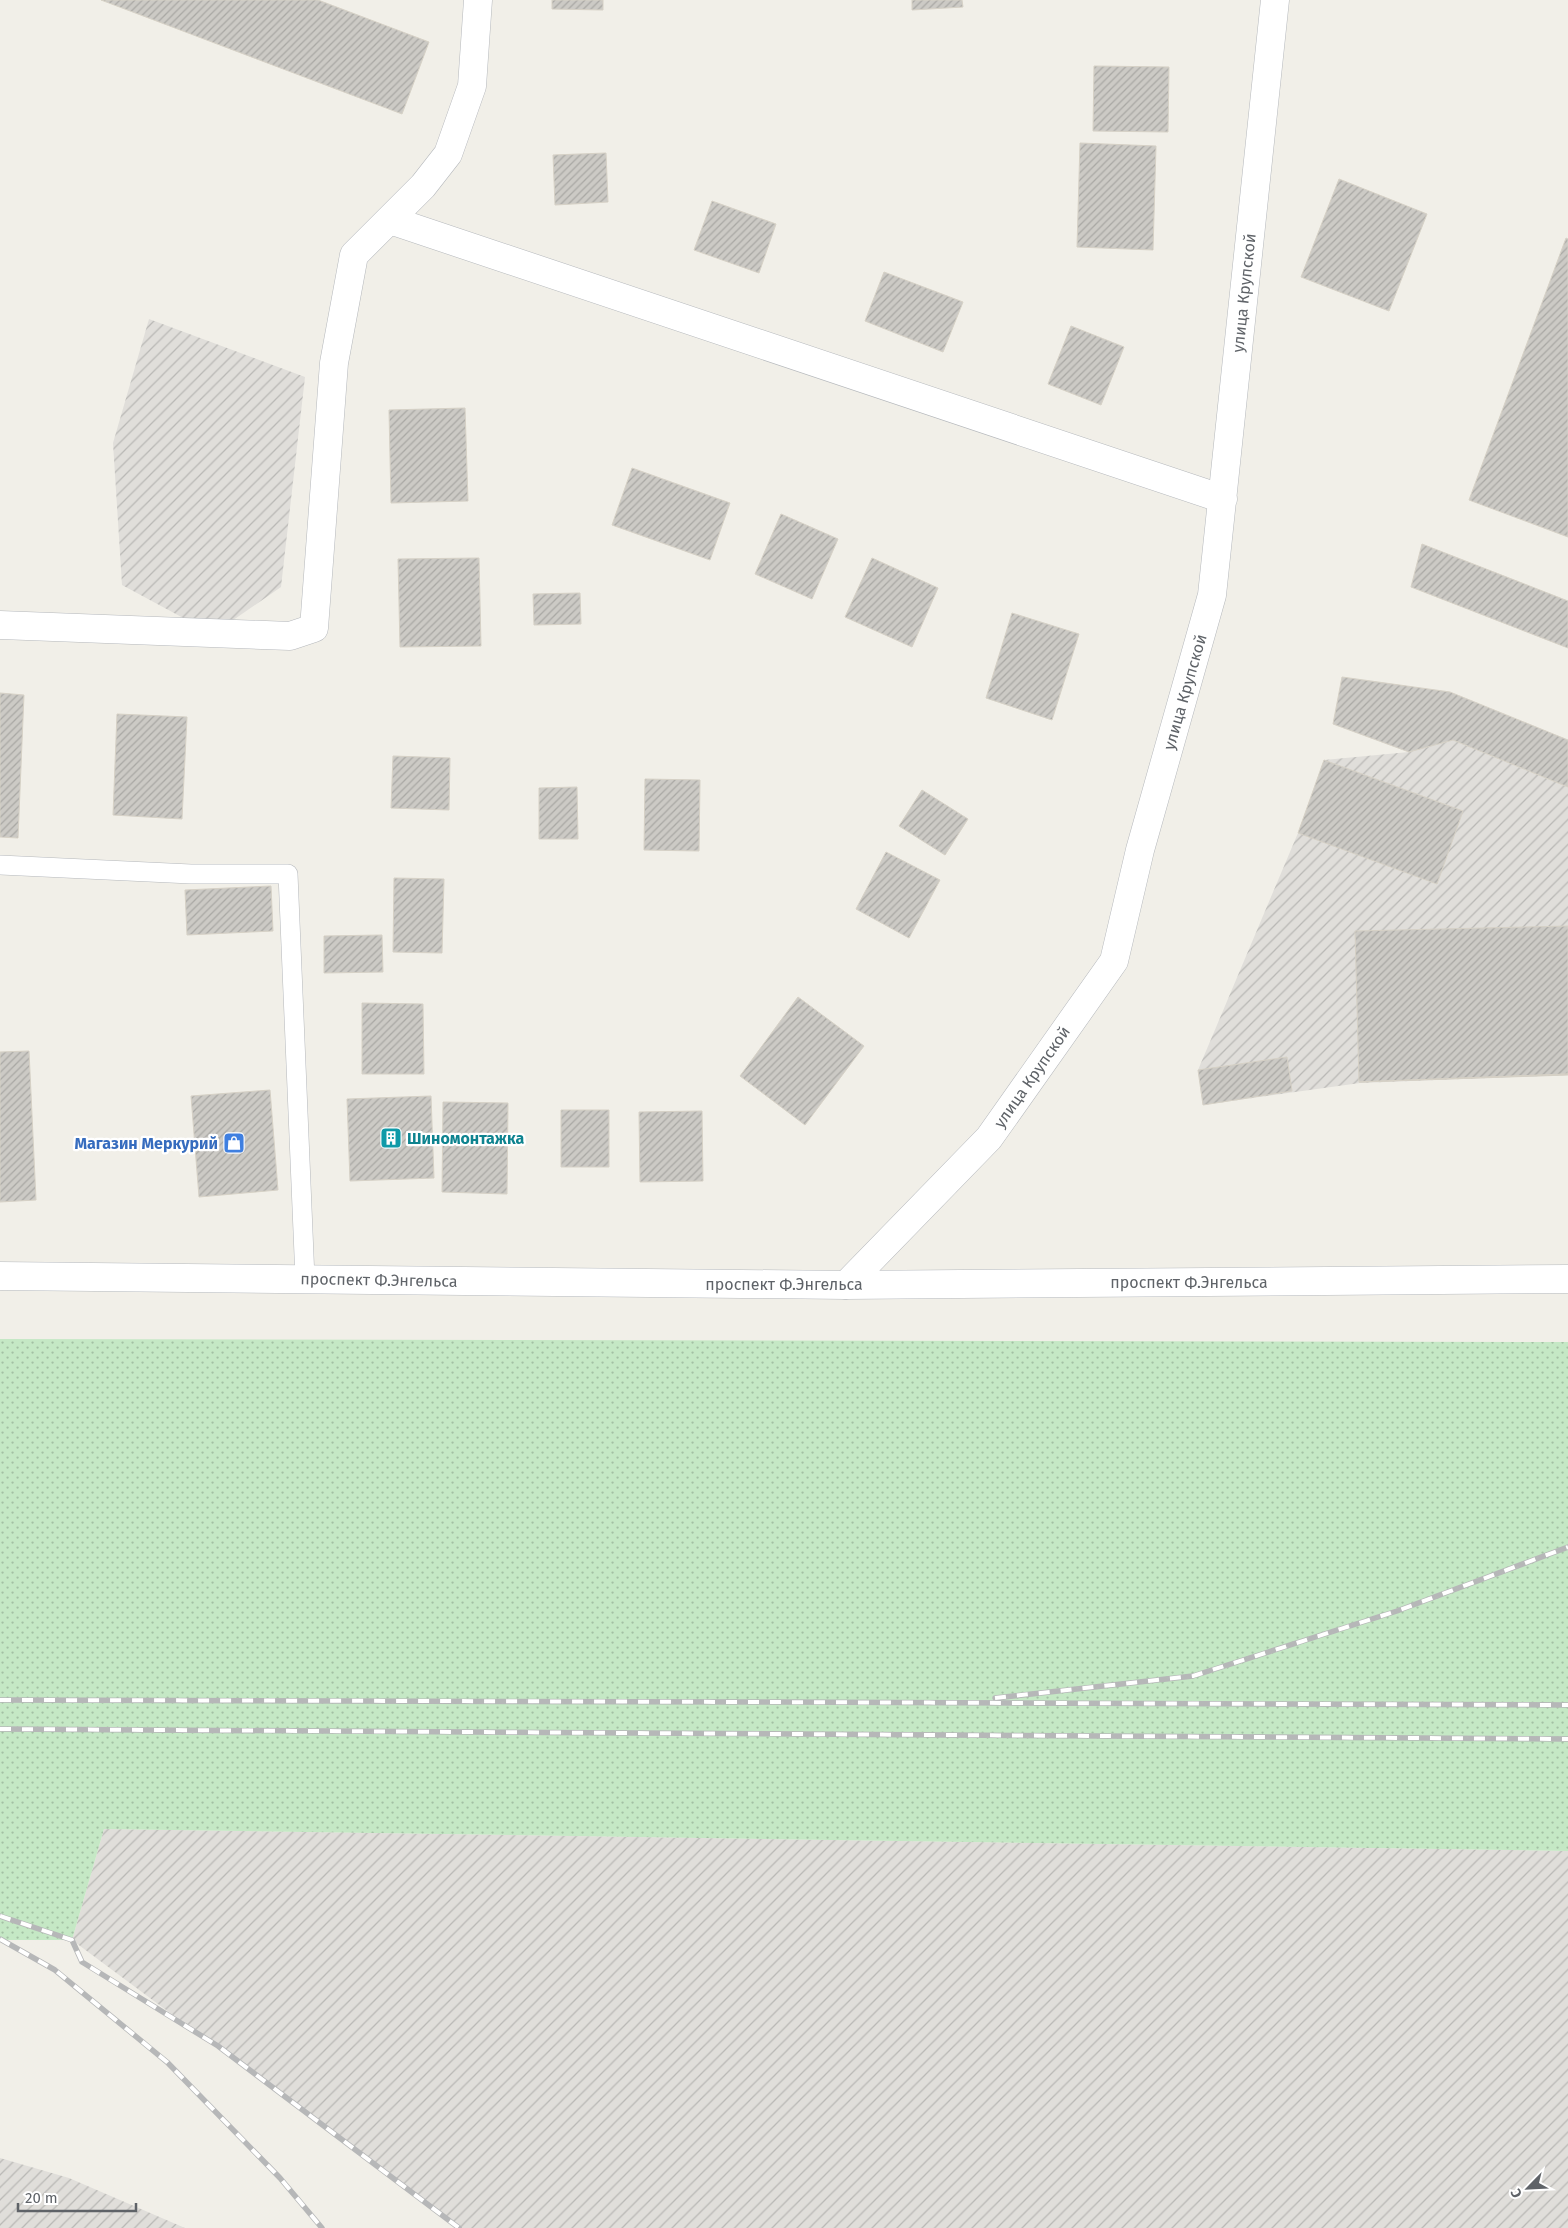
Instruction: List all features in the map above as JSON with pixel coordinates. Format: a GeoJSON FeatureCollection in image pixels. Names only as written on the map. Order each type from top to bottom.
{"type":"FeatureCollection","features":[{"type":"Feature","properties":{"kind":"street"},"geometry":{"type":"LineString","coordinates":[[0,625],[290,636],[314,628],[336,353],[354,255],[423,186],[448,154],[472,86],[478,0]]}},
{"type":"Feature","properties":{"kind":"street","name":"улица Крупской"},"geometry":{"type":"LineString","coordinates":[[846,1285],[989,1138],[1114,961],[1140,850],[1212,595],[1275,0]]}},
{"type":"Feature","properties":{"kind":"street"},"geometry":{"type":"LineString","coordinates":[[390,220],[1222,499]]}},
{"type":"Feature","properties":{"kind":"street","name":"проспект Ф.Энгельса"},"geometry":{"type":"LineString","coordinates":[[0,1276],[846,1285],[1568,1279]]}},
{"type":"Feature","properties":{"kind":"lane"},"geometry":{"type":"LineString","coordinates":[[0,865],[191,874],[288,874],[305,1279]]}},
{"type":"Feature","properties":{"kind":"shaded area"},"geometry":{"type":"Polygon","coordinates":[[[149,319],[305,377],[281,587],[213,634],[122,585],[113,443],[149,319]]]}},
{"type":"Feature","properties":{"kind":"shaded area"},"geometry":{"type":"Polygon","coordinates":[[[1453,740],[1568,787],[1568,1075],[1360,1083],[1203,1105],[1198,1070],[1298,833],[1324,760],[1409,752],[1453,740]]]}},
{"type":"Feature","properties":{"kind":"shaded area"},"geometry":{"type":"Polygon","coordinates":[[[104,1829],[1568,1851],[1568,2228],[459,2228],[72,1940],[104,1829]]]}},
{"type":"Feature","properties":{"kind":"shaded area"},"geometry":{"type":"Polygon","coordinates":[[[0,2158],[69,2178],[185,2228],[0,2228],[0,2158]]]}},
{"type":"Feature","properties":{"kind":"green space"},"geometry":{"type":"Polygon","coordinates":[[[0,1339],[1568,1342],[1568,1851],[104,1829],[72,1940],[0,1940],[0,1339]]]}},
{"type":"Feature","properties":{"kind":"building"},"geometry":{"type":"Polygon","coordinates":[[[101,0],[318,0],[429,42],[402,114],[101,0]]]}},
{"type":"Feature","properties":{"kind":"building"},"geometry":{"type":"Polygon","coordinates":[[[552,0],[603,0],[603,10],[552,9],[552,0]]]}},
{"type":"Feature","properties":{"kind":"building"},"geometry":{"type":"Polygon","coordinates":[[[912,0],[962,0],[963,7],[912,10],[912,0]]]}},
{"type":"Feature","properties":{"kind":"building"},"geometry":{"type":"Polygon","coordinates":[[[1094,66],[1169,67],[1168,132],[1093,131],[1094,66]]]}},
{"type":"Feature","properties":{"kind":"building"},"geometry":{"type":"Polygon","coordinates":[[[1080,143],[1156,146],[1153,250],[1077,247],[1080,143]]]}},
{"type":"Feature","properties":{"kind":"building"},"geometry":{"type":"Polygon","coordinates":[[[606,153],[608,202],[555,205],[553,155],[606,153]]]}},
{"type":"Feature","properties":{"kind":"building"},"geometry":{"type":"Polygon","coordinates":[[[1339,179],[1427,214],[1389,311],[1301,277],[1339,179]]]}},
{"type":"Feature","properties":{"kind":"building"},"geometry":{"type":"Polygon","coordinates":[[[712,201],[776,224],[759,273],[694,250],[712,201]]]}},
{"type":"Feature","properties":{"kind":"building"},"geometry":{"type":"Polygon","coordinates":[[[1566,238],[1568,239],[1568,537],[1469,500],[1566,238]]]}},
{"type":"Feature","properties":{"kind":"building"},"geometry":{"type":"Polygon","coordinates":[[[884,272],[963,302],[943,352],[865,321],[884,272]]]}},
{"type":"Feature","properties":{"kind":"building"},"geometry":{"type":"Polygon","coordinates":[[[1071,326],[1124,347],[1101,405],[1048,384],[1071,326]]]}},
{"type":"Feature","properties":{"kind":"building"},"geometry":{"type":"Polygon","coordinates":[[[465,408],[468,501],[391,503],[389,410],[465,408]]]}},
{"type":"Feature","properties":{"kind":"building"},"geometry":{"type":"Polygon","coordinates":[[[632,468],[730,503],[710,560],[612,525],[632,468]]]}},
{"type":"Feature","properties":{"kind":"building"},"geometry":{"type":"Polygon","coordinates":[[[781,514],[838,539],[812,599],[755,574],[781,514]]]}},
{"type":"Feature","properties":{"kind":"building"},"geometry":{"type":"Polygon","coordinates":[[[1422,544],[1568,601],[1568,648],[1411,587],[1422,544]]]}},
{"type":"Feature","properties":{"kind":"building"},"geometry":{"type":"Polygon","coordinates":[[[479,558],[481,646],[400,647],[398,559],[479,558]]]}},
{"type":"Feature","properties":{"kind":"building"},"geometry":{"type":"Polygon","coordinates":[[[872,558],[938,588],[912,647],[845,617],[872,558]]]}},
{"type":"Feature","properties":{"kind":"building"},"geometry":{"type":"Polygon","coordinates":[[[580,593],[581,624],[534,625],[533,594],[580,593]]]}},
{"type":"Feature","properties":{"kind":"building"},"geometry":{"type":"Polygon","coordinates":[[[1012,613],[1079,634],[1052,720],[986,698],[1012,613]]]}},
{"type":"Feature","properties":{"kind":"building"},"geometry":{"type":"Polygon","coordinates":[[[1342,677],[1450,692],[1568,740],[1568,787],[1453,740],[1409,752],[1333,724],[1342,677]]]}},
{"type":"Feature","properties":{"kind":"building"},"geometry":{"type":"Polygon","coordinates":[[[0,693],[24,695],[18,838],[0,837],[0,693]]]}},
{"type":"Feature","properties":{"kind":"building"},"geometry":{"type":"Polygon","coordinates":[[[117,714],[187,717],[182,819],[113,815],[117,714]]]}},
{"type":"Feature","properties":{"kind":"building"},"geometry":{"type":"Polygon","coordinates":[[[393,756],[450,758],[449,810],[391,808],[393,756]]]}},
{"type":"Feature","properties":{"kind":"building"},"geometry":{"type":"Polygon","coordinates":[[[1324,760],[1463,811],[1437,884],[1298,833],[1324,760]]]}},
{"type":"Feature","properties":{"kind":"building"},"geometry":{"type":"Polygon","coordinates":[[[645,779],[700,780],[699,851],[644,850],[645,779]]]}},
{"type":"Feature","properties":{"kind":"building"},"geometry":{"type":"Polygon","coordinates":[[[577,787],[578,839],[539,839],[539,788],[577,787]]]}},
{"type":"Feature","properties":{"kind":"building"},"geometry":{"type":"Polygon","coordinates":[[[922,790],[968,819],[945,855],[899,826],[922,790]]]}},
{"type":"Feature","properties":{"kind":"building"},"geometry":{"type":"Polygon","coordinates":[[[886,852],[940,880],[909,938],[856,909],[886,852]]]}},
{"type":"Feature","properties":{"kind":"building"},"geometry":{"type":"Polygon","coordinates":[[[394,878],[444,879],[442,953],[393,952],[394,878]]]}},
{"type":"Feature","properties":{"kind":"building"},"geometry":{"type":"Polygon","coordinates":[[[271,886],[273,931],[187,935],[185,890],[271,886]]]}},
{"type":"Feature","properties":{"kind":"building"},"geometry":{"type":"Polygon","coordinates":[[[1568,926],[1568,1074],[1359,1082],[1355,931],[1568,926]]]}},
{"type":"Feature","properties":{"kind":"building"},"geometry":{"type":"Polygon","coordinates":[[[382,935],[383,972],[324,973],[324,936],[382,935]]]}},
{"type":"Feature","properties":{"kind":"building"},"geometry":{"type":"Polygon","coordinates":[[[798,997],[864,1046],[805,1125],[740,1076],[798,997]]]}},
{"type":"Feature","properties":{"kind":"building"},"geometry":{"type":"Polygon","coordinates":[[[362,1003],[423,1004],[424,1074],[362,1074],[362,1003]]]}},
{"type":"Feature","properties":{"kind":"building"},"geometry":{"type":"Polygon","coordinates":[[[29,1051],[36,1200],[0,1202],[0,1052],[29,1051]]]}},
{"type":"Feature","properties":{"kind":"building"},"geometry":{"type":"Polygon","coordinates":[[[1287,1057],[1292,1091],[1203,1105],[1198,1070],[1287,1057]]]}},
{"type":"Feature","properties":{"kind":"building"},"geometry":{"type":"Polygon","coordinates":[[[1568,1074],[1568,1075],[1359,1082],[1568,1074]]]}},
{"type":"Feature","properties":{"kind":"building","name":"Магазин Меркурий"},"geometry":{"type":"Polygon","coordinates":[[[270,1090],[278,1190],[199,1197],[191,1096],[270,1090]]]}},
{"type":"Feature","properties":{"kind":"building","name":"Шиномонтажка"},"geometry":{"type":"Polygon","coordinates":[[[431,1096],[434,1178],[350,1181],[347,1099],[431,1096]]]}},
{"type":"Feature","properties":{"kind":"building"},"geometry":{"type":"Polygon","coordinates":[[[443,1102],[508,1103],[507,1194],[442,1192],[443,1102]]]}},
{"type":"Feature","properties":{"kind":"building"},"geometry":{"type":"Polygon","coordinates":[[[561,1110],[609,1110],[609,1167],[561,1167],[561,1110]]]}},
{"type":"Feature","properties":{"kind":"building"},"geometry":{"type":"Polygon","coordinates":[[[702,1111],[703,1181],[640,1182],[639,1112],[702,1111]]]}},
{"type":"Feature","properties":{"kind":"railway"},"geometry":{"type":"LineString","coordinates":[[995,1698],[1193,1676],[1397,1611],[1568,1547]]}},
{"type":"Feature","properties":{"kind":"railway"},"geometry":{"type":"LineString","coordinates":[[0,1700],[1568,1705]]}},
{"type":"Feature","properties":{"kind":"railway"},"geometry":{"type":"LineString","coordinates":[[0,1729],[1568,1739]]}},
{"type":"Feature","properties":{"kind":"railway"},"geometry":{"type":"LineString","coordinates":[[0,1916],[72,1940],[82,1962],[218,2046],[459,2228]]}},
{"type":"Feature","properties":{"kind":"railway"},"geometry":{"type":"LineString","coordinates":[[0,1939],[55,1970],[167,2062],[280,2178],[322,2228]]}},
{"type":"Feature","properties":{"kind":"place","name":"Шиномонтажка"},"geometry":{"type":"Point","coordinates":[391,1138]}},
{"type":"Feature","properties":{"kind":"place","name":"Магазин Меркурий"},"geometry":{"type":"Point","coordinates":[234,1143]}}]}
